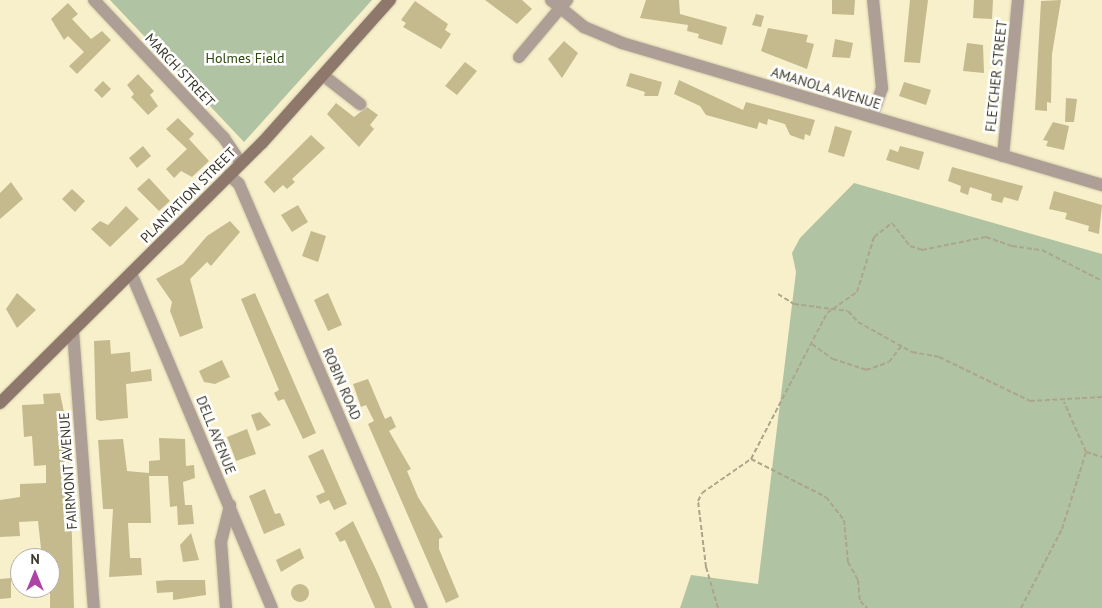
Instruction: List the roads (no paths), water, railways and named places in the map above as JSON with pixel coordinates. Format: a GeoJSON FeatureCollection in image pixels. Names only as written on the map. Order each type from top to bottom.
{"type":"FeatureCollection","features":[{"type":"Feature","properties":{"kind":"street","name":"MARCH STREET"},"geometry":{"type":"LineString","coordinates":[[94,0],[224,138],[241,163]]}},
{"type":"Feature","properties":{"kind":"street","name":"PLANTATION STREET"},"geometry":{"type":"LineString","coordinates":[[0,403],[230,175],[324,76],[390,0]]}},
{"type":"Feature","properties":{"kind":"street"},"geometry":{"type":"LineString","coordinates":[[872,117],[882,88],[873,0]]}},
{"type":"Feature","properties":{"kind":"street","name":"FLETCHER STREET"},"geometry":{"type":"LineString","coordinates":[[1003,156],[1018,0]]}},
{"type":"Feature","properties":{"kind":"street"},"geometry":{"type":"LineString","coordinates":[[520,58],[559,3]]}},
{"type":"Feature","properties":{"kind":"street","name":"AMANOLA AVENUE"},"geometry":{"type":"LineString","coordinates":[[559,3],[615,40],[1102,185]]}},
{"type":"Feature","properties":{"kind":"street"},"geometry":{"type":"LineString","coordinates":[[324,76],[360,104]]}},
{"type":"Feature","properties":{"kind":"street","name":"ROBIN ROAD"},"geometry":{"type":"LineString","coordinates":[[230,175],[238,184],[422,608]]}},
{"type":"Feature","properties":{"kind":"street","name":"DELL AVENUE"},"geometry":{"type":"LineString","coordinates":[[131,273],[272,608]]}},
{"type":"Feature","properties":{"kind":"street","name":"FAIRMONT AVENUE"},"geometry":{"type":"LineString","coordinates":[[73,331],[94,608]]}},
{"type":"Feature","properties":{"kind":"street"},"geometry":{"type":"LineString","coordinates":[[226,608],[221,542],[230,505]]}},
{"type":"Feature","properties":{"kind":"park label","name":"Holmes Field"},"geometry":{"type":"Point","coordinates":[245,58]}}]}
